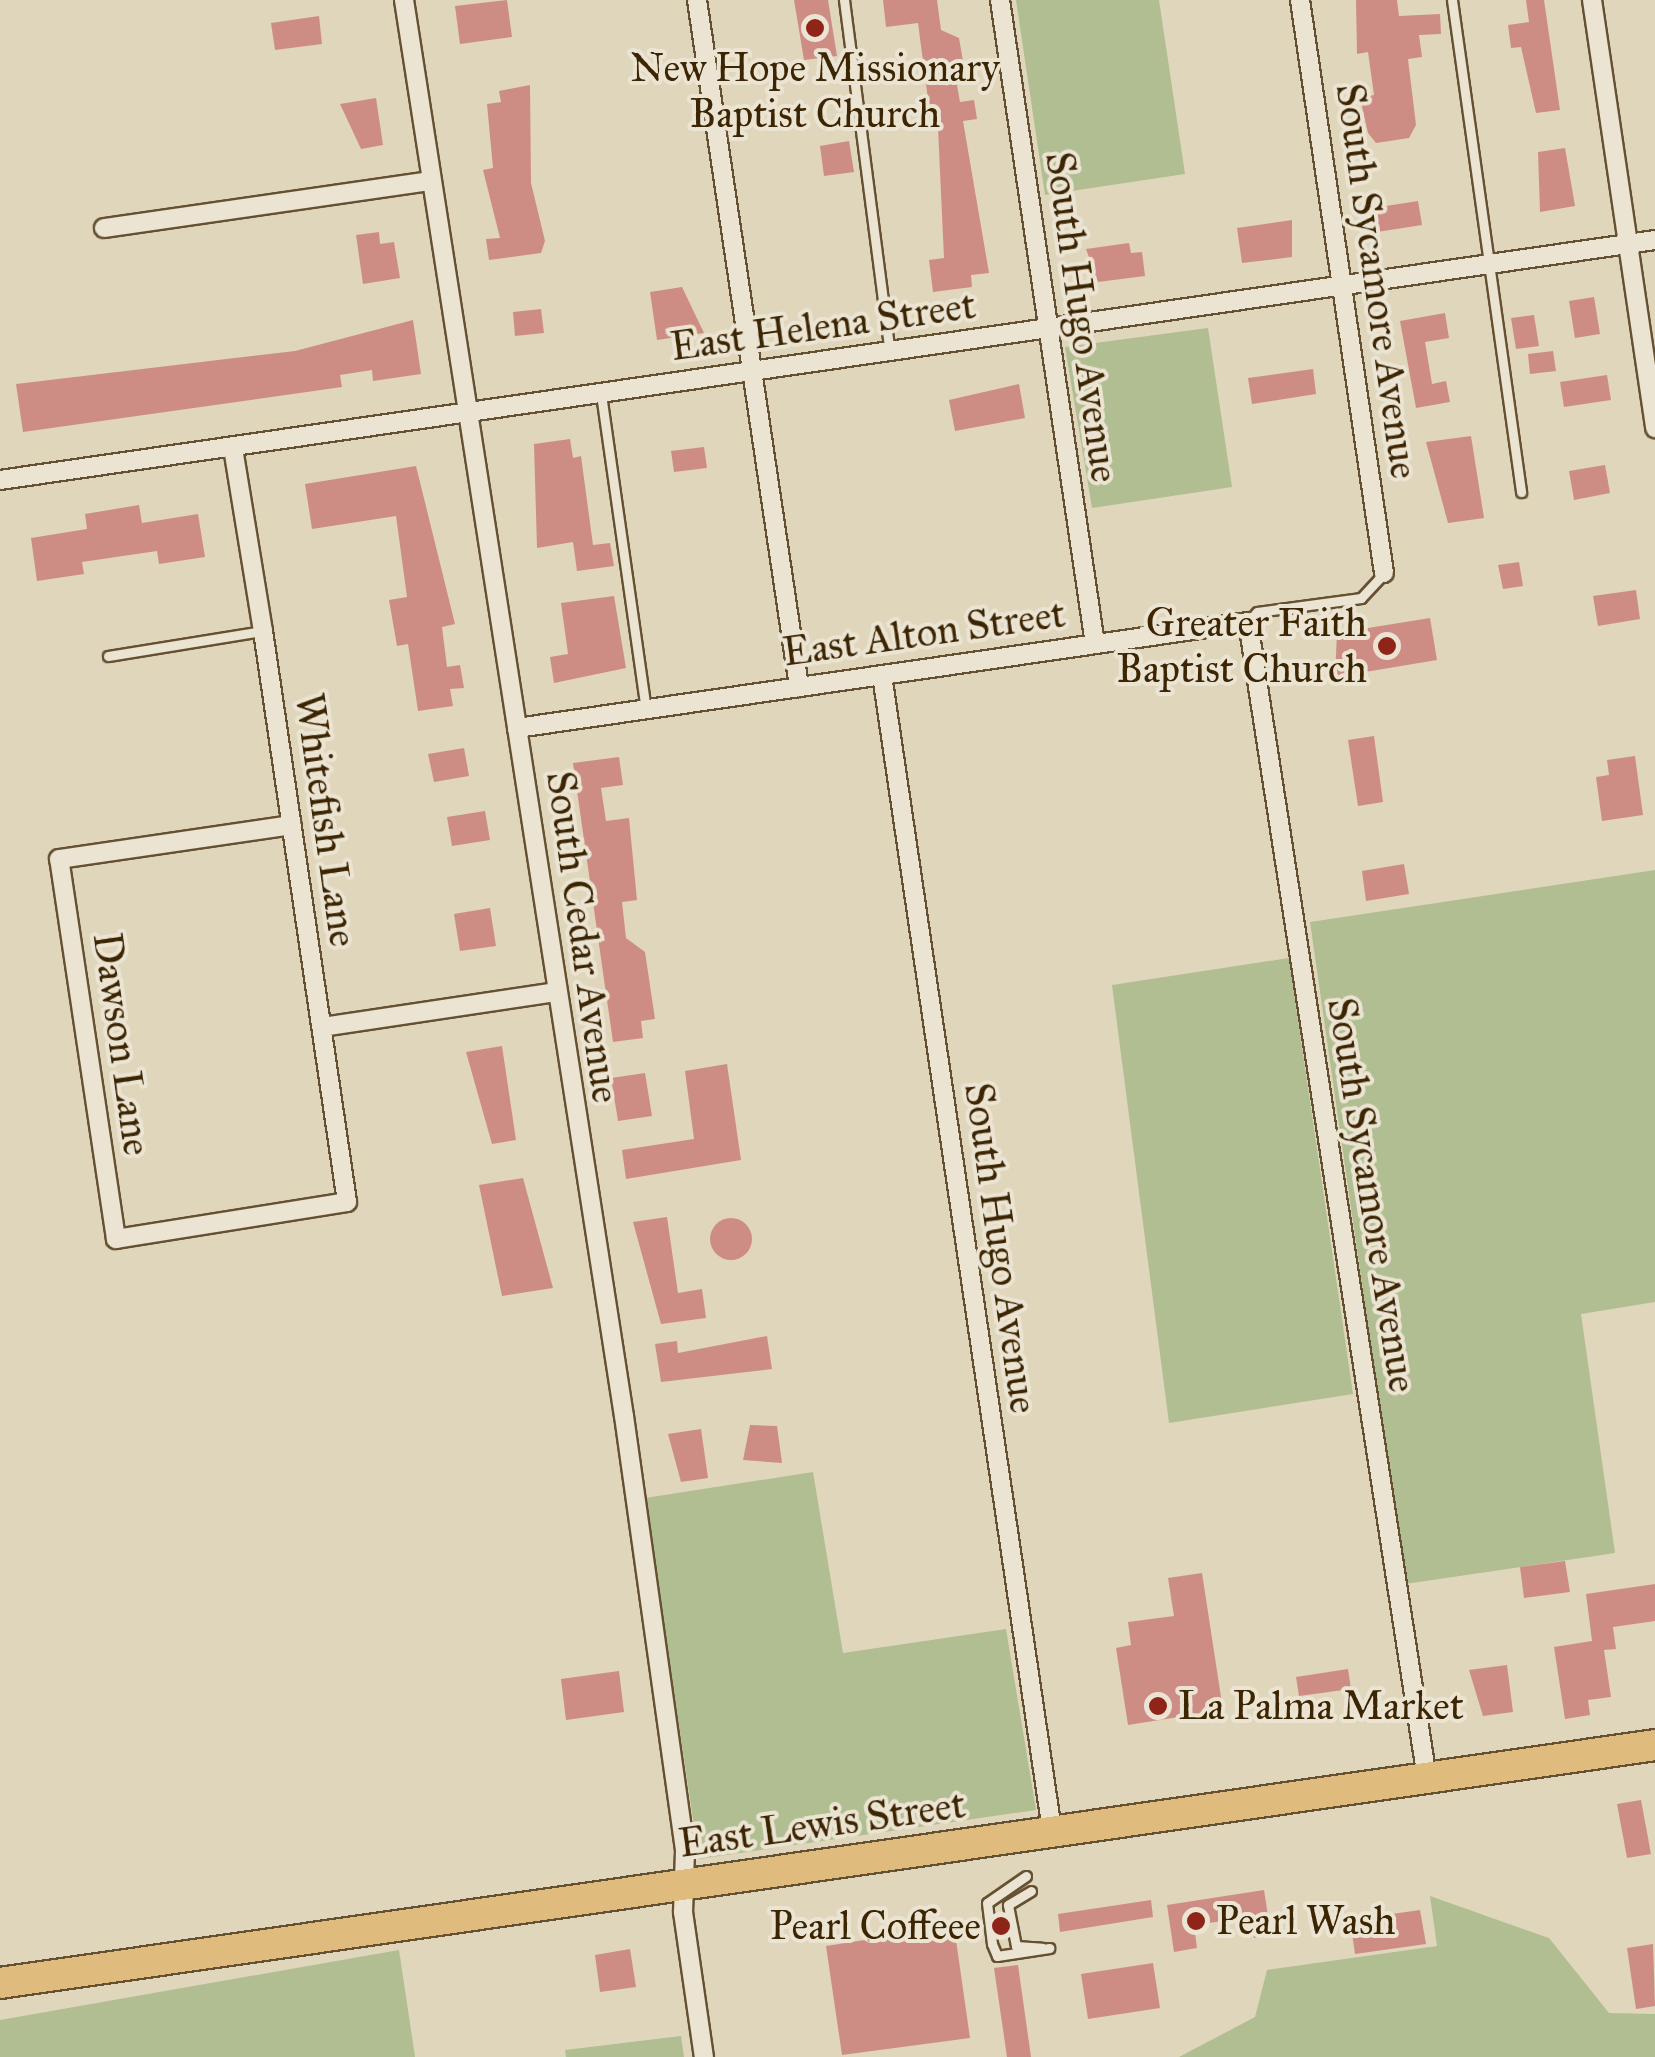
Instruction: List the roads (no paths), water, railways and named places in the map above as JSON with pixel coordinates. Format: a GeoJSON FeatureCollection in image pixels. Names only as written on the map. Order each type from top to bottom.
{"type":"FeatureCollection","features":[{"type":"Feature","properties":{"kind":"main road","name":"East Lewis Street"},"geometry":{"type":"LineString","coordinates":[[0,1983],[1655,1745]]}},
{"type":"Feature","properties":{"kind":"street","name":"South Cedar Avenue"},"geometry":{"type":"LineString","coordinates":[[404,0],[624,1416],[704,2057]]}},
{"type":"Feature","properties":{"kind":"street"},"geometry":{"type":"LineString","coordinates":[[697,0],[799,687]]}},
{"type":"Feature","properties":{"kind":"street","name":"South Hugo Avenue"},"geometry":{"type":"LineString","coordinates":[[1000,0],[1096,644]]}},
{"type":"Feature","properties":{"kind":"street","name":"South Sycamore Avenue"},"geometry":{"type":"LineString","coordinates":[[1300,0],[1384,573]]}},
{"type":"Feature","properties":{"kind":"street"},"geometry":{"type":"LineString","coordinates":[[1592,0],[1655,428]]}},
{"type":"Feature","properties":{"kind":"street"},"geometry":{"type":"LineString","coordinates":[[104,228],[431,181]]}},
{"type":"Feature","properties":{"kind":"street","name":"East Helena Street"},"geometry":{"type":"LineString","coordinates":[[0,480],[1655,240]]}},
{"type":"Feature","properties":{"kind":"street","name":"Whitefish Lane"},"geometry":{"type":"LineString","coordinates":[[233,448],[264,631],[347,1202]]}},
{"type":"Feature","properties":{"kind":"street","name":"South Sycamore Avenue"},"geometry":{"type":"LineString","coordinates":[[1248,622],[1426,1778]]}},
{"type":"Feature","properties":{"kind":"street","name":"East Alton Street"},"geometry":{"type":"LineString","coordinates":[[518,728],[1248,622]]}},
{"type":"Feature","properties":{"kind":"street","name":"South Hugo Avenue"},"geometry":{"type":"LineString","coordinates":[[882,675],[1052,1832]]}},
{"type":"Feature","properties":{"kind":"street","name":"Dawson Lane"},"geometry":{"type":"LineString","coordinates":[[292,825],[59,859],[116,1239],[347,1202]]}},
{"type":"Feature","properties":{"kind":"street"},"geometry":{"type":"LineString","coordinates":[[322,1027],[556,992]]}},
{"type":"Feature","properties":{"kind":"lane"},"geometry":{"type":"LineString","coordinates":[[844,0],[890,352]]}},
{"type":"Feature","properties":{"kind":"lane"},"geometry":{"type":"LineString","coordinates":[[1452,0],[1521,492]]}},
{"type":"Feature","properties":{"kind":"lane"},"geometry":{"type":"LineString","coordinates":[[601,394],[646,710]]}},
{"type":"Feature","properties":{"kind":"lane","name":"East Alton Street"},"geometry":{"type":"LineString","coordinates":[[1248,622],[1257,612],[1361,598],[1384,573]]}},
{"type":"Feature","properties":{"kind":"lane"},"geometry":{"type":"LineString","coordinates":[[108,656],[264,631]]}},
{"type":"Feature","properties":{"kind":"lane"},"geometry":{"type":"LineString","coordinates":[[1026,1876],[986,1902],[997,1956],[1050,1948],[1016,1946],[1008,1906],[1031,1891]]}},
{"type":"Feature","properties":{"kind":"place","name":"New Hope Missionary Baptist Church"},"geometry":{"type":"Point","coordinates":[815,28]}},
{"type":"Feature","properties":{"kind":"place","name":"Greater Faith Baptist Church"},"geometry":{"type":"Point","coordinates":[1387,646]}},
{"type":"Feature","properties":{"kind":"place","name":"La Palma Market"},"geometry":{"type":"Point","coordinates":[1158,1706]}},
{"type":"Feature","properties":{"kind":"place","name":"Pearl Wash"},"geometry":{"type":"Point","coordinates":[1196,1921]}},
{"type":"Feature","properties":{"kind":"place","name":"Pearl Coffeee"},"geometry":{"type":"Point","coordinates":[1001,1926]}}]}
